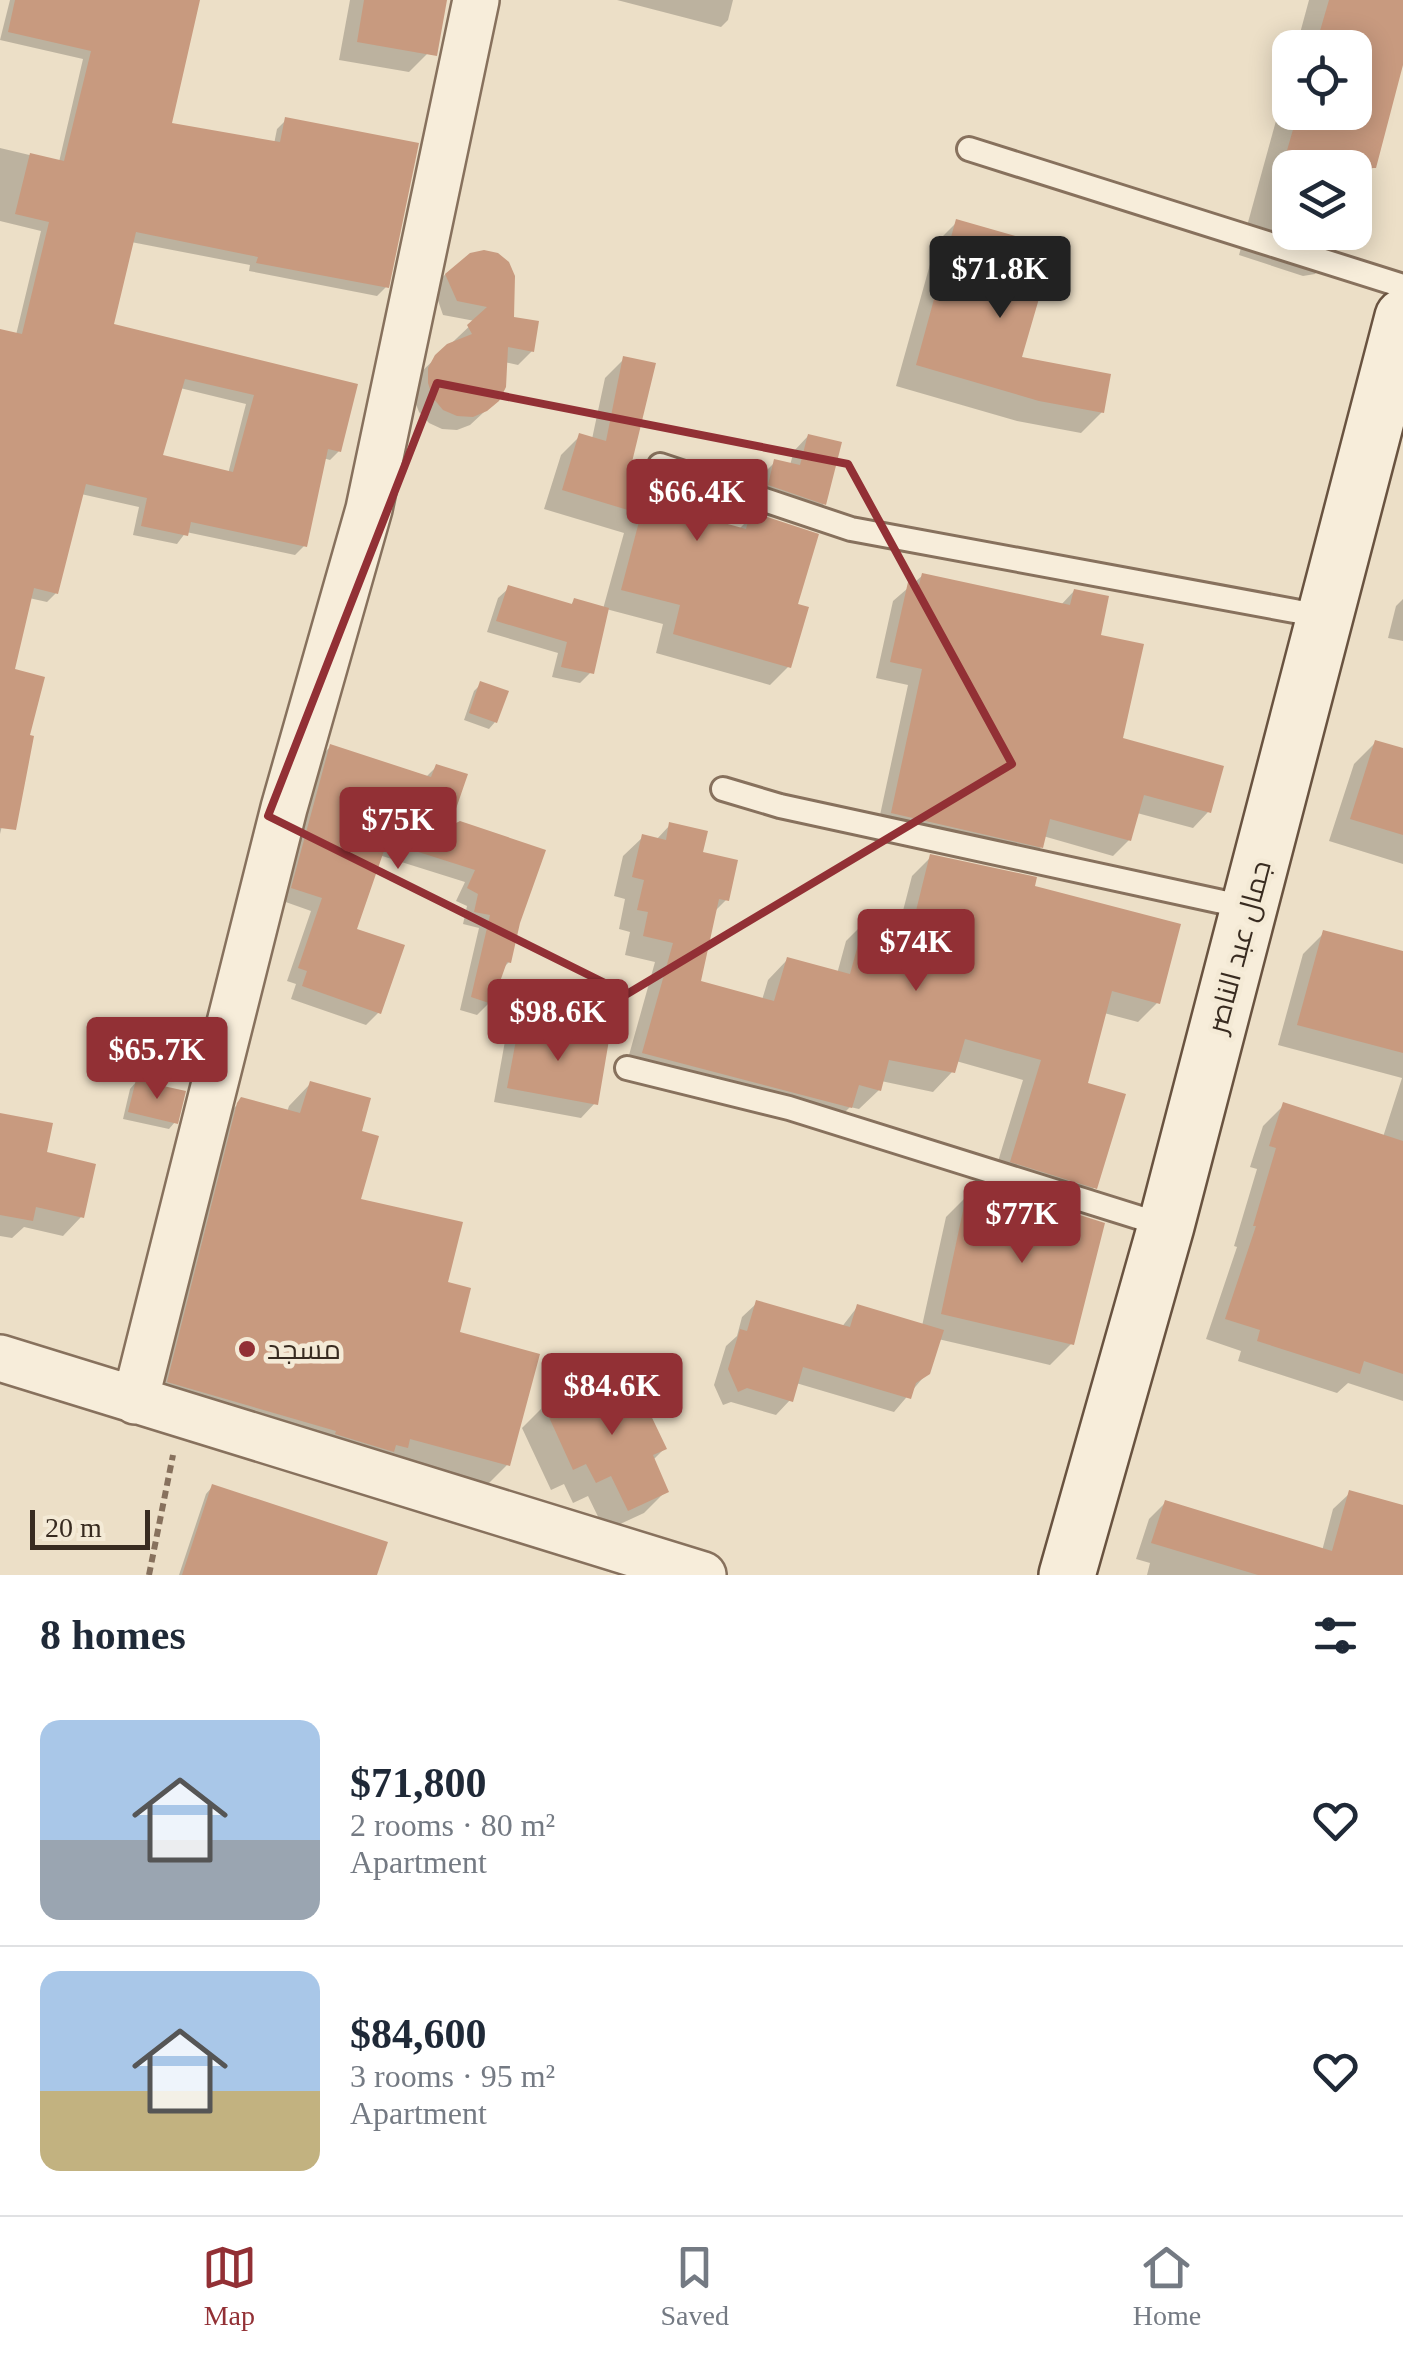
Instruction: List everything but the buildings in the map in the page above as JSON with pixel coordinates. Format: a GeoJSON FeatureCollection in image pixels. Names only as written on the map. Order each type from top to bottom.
{"type":"FeatureCollection","features":[{"type":"Feature","properties":{"kind":"main road","name":"جمال عبد الناصر"},"geometry":{"type":"LineString","coordinates":[[1067,1575],[1166,1226],[1403,317]]}},
{"type":"Feature","properties":{"kind":"street"},"geometry":{"type":"LineString","coordinates":[[134,1401],[284,808],[369,509],[476,0]]}},
{"type":"Feature","properties":{"kind":"street"},"geometry":{"type":"LineString","coordinates":[[0,1358],[703,1575]]}},
{"type":"Feature","properties":{"kind":"lane"},"geometry":{"type":"LineString","coordinates":[[970,149],[1403,286]]}},
{"type":"Feature","properties":{"kind":"lane"},"geometry":{"type":"LineString","coordinates":[[660,466],[851,530],[1327,617]]}},
{"type":"Feature","properties":{"kind":"lane"},"geometry":{"type":"LineString","coordinates":[[723,789],[799,810],[1250,908]]}},
{"type":"Feature","properties":{"kind":"lane"},"geometry":{"type":"LineString","coordinates":[[627,1068],[789,1108],[1166,1226]]}},
{"type":"Feature","properties":{"kind":"path"},"geometry":{"type":"LineString","coordinates":[[149,1575],[181,1414]]}},
{"type":"Feature","properties":{"kind":"highlighted area"},"geometry":{"type":"Polygon","coordinates":[[[437,383],[848,464],[1012,764],[627,994],[268,816],[437,383]]]}},
{"type":"Feature","properties":{"kind":"place","name":"مسجد"},"geometry":{"type":"Point","coordinates":[247,1349]}}]}
